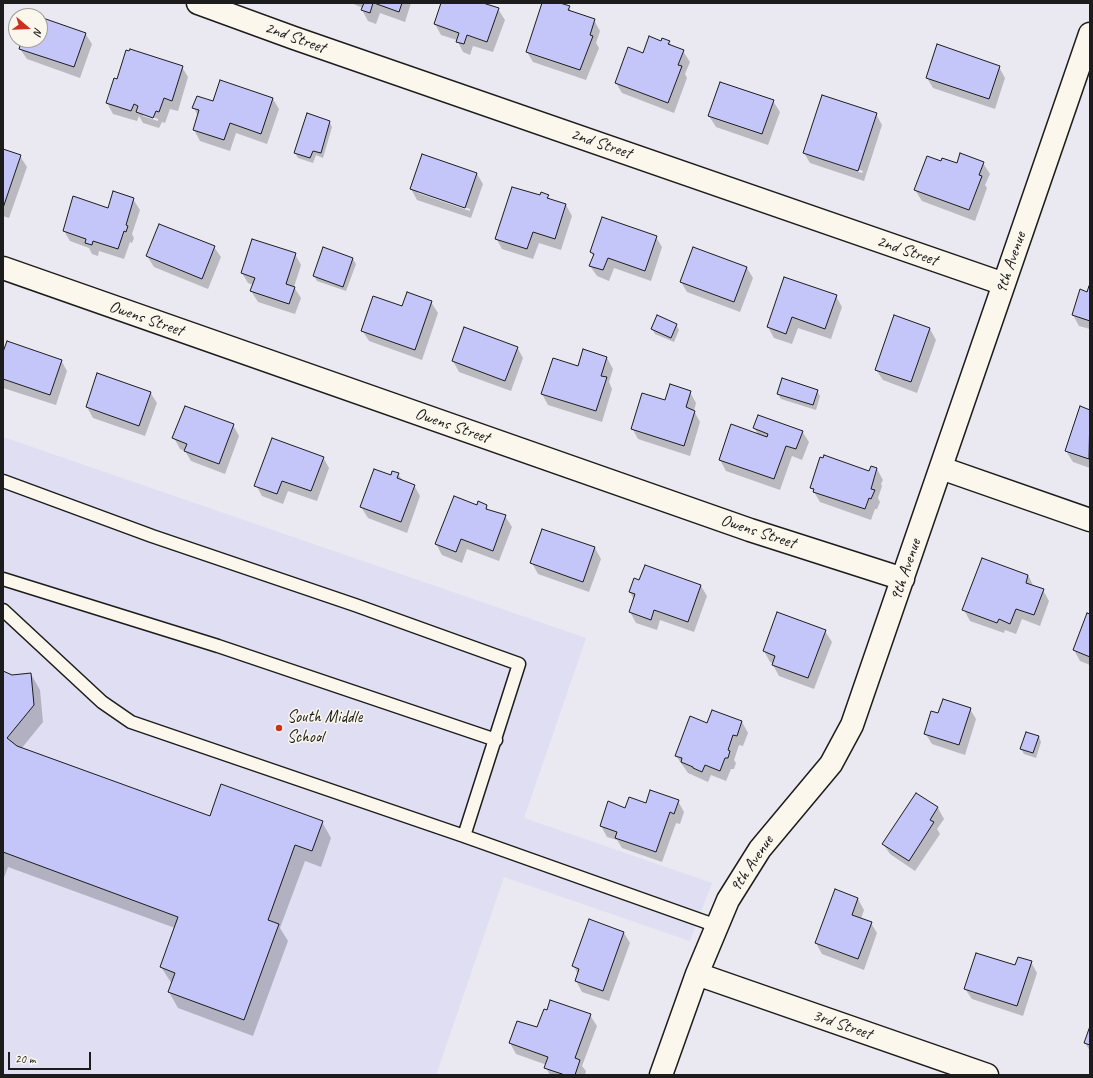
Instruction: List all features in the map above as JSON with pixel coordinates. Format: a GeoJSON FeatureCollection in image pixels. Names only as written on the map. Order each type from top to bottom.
{"type":"FeatureCollection","features":[{"type":"Feature","properties":{"kind":"street","name":"2nd Street"},"geometry":{"type":"LineString","coordinates":[[198,3],[309,43],[1004,284]]}},
{"type":"Feature","properties":{"kind":"street","name":"9th Avenue"},"geometry":{"type":"LineString","coordinates":[[661,1075],[697,974],[728,900],[760,849],[831,764],[852,725],[1090,34]]}},
{"type":"Feature","properties":{"kind":"street","name":"Owens Street"},"geometry":{"type":"LineString","coordinates":[[3,268],[750,530],[903,579]]}},
{"type":"Feature","properties":{"kind":"street"},"geometry":{"type":"LineString","coordinates":[[941,468],[1090,520]]}},
{"type":"Feature","properties":{"kind":"street","name":"3rd Street"},"geometry":{"type":"LineString","coordinates":[[697,974],[987,1075]]}},
{"type":"Feature","properties":{"kind":"lane"},"geometry":{"type":"LineString","coordinates":[[3,481],[152,536],[519,664],[496,740],[464,836]]}},
{"type":"Feature","properties":{"kind":"lane"},"geometry":{"type":"LineString","coordinates":[[3,579],[218,646],[496,740]]}},
{"type":"Feature","properties":{"kind":"lane"},"geometry":{"type":"LineString","coordinates":[[3,610],[102,702],[131,722],[464,836],[717,926]]}},
{"type":"Feature","properties":{"kind":"shaded area","name":"South Middle School"},"geometry":{"type":"Polygon","coordinates":[[[3,437],[586,638],[524,818],[712,883],[690,941],[504,877],[436,1075],[3,1075],[3,437]]]}},
{"type":"Feature","properties":{"kind":"building"},"geometry":{"type":"Polygon","coordinates":[[[364,3],[373,3],[370,13],[361,10],[364,3]]]}},
{"type":"Feature","properties":{"kind":"building"},"geometry":{"type":"Polygon","coordinates":[[[374,3],[402,3],[399,12],[374,3]]]}},
{"type":"Feature","properties":{"kind":"building"},"geometry":{"type":"Polygon","coordinates":[[[441,3],[483,3],[499,8],[487,42],[467,35],[464,44],[456,42],[459,33],[434,24],[441,3]]]}},
{"type":"Feature","properties":{"kind":"building"},"geometry":{"type":"Polygon","coordinates":[[[542,3],[560,3],[570,6],[568,10],[595,19],[590,35],[593,36],[580,70],[526,52],[542,3]]]}},
{"type":"Feature","properties":{"kind":"building"},"geometry":{"type":"Polygon","coordinates":[[[48,20],[86,33],[74,67],[19,49],[48,48],[48,20]]]}},
{"type":"Feature","properties":{"kind":"building"},"geometry":{"type":"Polygon","coordinates":[[[649,36],[661,41],[662,38],[670,41],[668,44],[684,50],[678,65],[682,66],[668,103],[615,83],[628,47],[643,53],[649,36]]]}},
{"type":"Feature","properties":{"kind":"building"},"geometry":{"type":"Polygon","coordinates":[[[937,44],[1000,66],[989,99],[926,78],[937,44]]]}},
{"type":"Feature","properties":{"kind":"building"},"geometry":{"type":"Polygon","coordinates":[[[130,49],[183,66],[172,101],[164,98],[159,112],[156,111],[153,118],[136,112],[138,106],[134,104],[131,111],[106,103],[114,78],[117,79],[126,50],[129,51],[130,49]]]}},
{"type":"Feature","properties":{"kind":"building"},"geometry":{"type":"Polygon","coordinates":[[[220,80],[273,98],[261,134],[230,123],[224,140],[193,130],[199,110],[192,108],[197,96],[213,101],[220,80]]]}},
{"type":"Feature","properties":{"kind":"building"},"geometry":{"type":"Polygon","coordinates":[[[720,82],[774,100],[762,134],[708,116],[720,82]]]}},
{"type":"Feature","properties":{"kind":"building"},"geometry":{"type":"Polygon","coordinates":[[[822,95],[877,113],[858,171],[803,153],[822,95]]]}},
{"type":"Feature","properties":{"kind":"building"},"geometry":{"type":"Polygon","coordinates":[[[307,113],[330,121],[321,153],[313,151],[310,158],[294,153],[307,113]]]}},
{"type":"Feature","properties":{"kind":"building"},"geometry":{"type":"Polygon","coordinates":[[[3,149],[21,155],[3,208],[3,149]]]}},
{"type":"Feature","properties":{"kind":"building"},"geometry":{"type":"Polygon","coordinates":[[[960,153],[984,162],[979,175],[982,176],[969,210],[914,190],[927,156],[941,161],[942,158],[957,163],[960,153]]]}},
{"type":"Feature","properties":{"kind":"building"},"geometry":{"type":"Polygon","coordinates":[[[422,154],[477,173],[465,208],[410,189],[422,154]]]}},
{"type":"Feature","properties":{"kind":"building"},"geometry":{"type":"Polygon","coordinates":[[[512,187],[540,195],[541,192],[549,195],[547,198],[566,204],[555,239],[533,232],[527,249],[495,239],[512,187]]]}},
{"type":"Feature","properties":{"kind":"building"},"geometry":{"type":"Polygon","coordinates":[[[113,191],[134,198],[126,225],[128,226],[126,232],[124,231],[118,249],[93,241],[92,245],[85,243],[86,239],[63,231],[73,196],[108,208],[113,191]]]}},
{"type":"Feature","properties":{"kind":"building"},"geometry":{"type":"Polygon","coordinates":[[[602,217],[657,236],[645,271],[608,258],[603,270],[589,266],[594,254],[590,252],[602,217]]]}},
{"type":"Feature","properties":{"kind":"building"},"geometry":{"type":"Polygon","coordinates":[[[159,224],[215,246],[202,279],[146,256],[159,224]]]}},
{"type":"Feature","properties":{"kind":"building"},"geometry":{"type":"Polygon","coordinates":[[[252,239],[296,253],[286,284],[295,287],[289,304],[250,291],[255,278],[241,273],[252,239]]]}},
{"type":"Feature","properties":{"kind":"building"},"geometry":{"type":"Polygon","coordinates":[[[323,247],[353,258],[343,287],[313,276],[323,247]]]}},
{"type":"Feature","properties":{"kind":"building"},"geometry":{"type":"Polygon","coordinates":[[[693,247],[747,267],[734,302],[680,282],[693,247]]]}},
{"type":"Feature","properties":{"kind":"building"},"geometry":{"type":"Polygon","coordinates":[[[784,277],[837,295],[825,329],[792,317],[786,334],[767,327],[784,277]]]}},
{"type":"Feature","properties":{"kind":"building"},"geometry":{"type":"Polygon","coordinates":[[[1089,286],[1090,321],[1072,315],[1080,289],[1087,292],[1089,286]]]}},
{"type":"Feature","properties":{"kind":"building"},"geometry":{"type":"Polygon","coordinates":[[[407,292],[432,301],[415,350],[361,331],[373,296],[402,306],[407,292]]]}},
{"type":"Feature","properties":{"kind":"building"},"geometry":{"type":"Polygon","coordinates":[[[657,315],[677,324],[671,338],[651,329],[657,315]]]}},
{"type":"Feature","properties":{"kind":"building"},"geometry":{"type":"Polygon","coordinates":[[[894,315],[930,328],[911,382],[875,370],[894,315]]]}},
{"type":"Feature","properties":{"kind":"building"},"geometry":{"type":"Polygon","coordinates":[[[464,327],[518,347],[505,381],[452,361],[464,327]]]}},
{"type":"Feature","properties":{"kind":"building"},"geometry":{"type":"Polygon","coordinates":[[[7,341],[62,360],[50,395],[3,379],[3,352],[7,341]]]}},
{"type":"Feature","properties":{"kind":"building"},"geometry":{"type":"Polygon","coordinates":[[[583,349],[607,357],[601,376],[607,377],[596,411],[541,394],[553,358],[578,366],[583,349]]]}},
{"type":"Feature","properties":{"kind":"building"},"geometry":{"type":"Polygon","coordinates":[[[97,373],[151,392],[139,426],[86,407],[97,373]]]}},
{"type":"Feature","properties":{"kind":"building"},"geometry":{"type":"Polygon","coordinates":[[[782,378],[818,390],[813,405],[777,394],[782,378]]]}},
{"type":"Feature","properties":{"kind":"building"},"geometry":{"type":"Polygon","coordinates":[[[670,384],[691,391],[686,407],[695,411],[684,446],[631,429],[642,393],[665,400],[670,384]]]}},
{"type":"Feature","properties":{"kind":"building"},"geometry":{"type":"Polygon","coordinates":[[[185,406],[234,424],[219,464],[184,451],[187,444],[172,438],[185,406]]]}},
{"type":"Feature","properties":{"kind":"building"},"geometry":{"type":"Polygon","coordinates":[[[1080,406],[1090,410],[1089,459],[1065,451],[1080,406]]]}},
{"type":"Feature","properties":{"kind":"building"},"geometry":{"type":"Polygon","coordinates":[[[758,415],[803,431],[796,449],[786,446],[774,479],[719,460],[731,424],[767,437],[768,434],[753,428],[758,415]]]}},
{"type":"Feature","properties":{"kind":"building"},"geometry":{"type":"Polygon","coordinates":[[[272,438],[324,457],[311,491],[282,481],[277,494],[254,486],[272,438]]]}},
{"type":"Feature","properties":{"kind":"building"},"geometry":{"type":"Polygon","coordinates":[[[824,455],[869,471],[871,466],[877,468],[871,489],[875,490],[871,499],[869,498],[865,509],[813,492],[814,489],[810,488],[820,457],[823,458],[824,455]]]}},
{"type":"Feature","properties":{"kind":"building"},"geometry":{"type":"Polygon","coordinates":[[[374,469],[391,475],[392,471],[399,473],[397,478],[415,485],[401,522],[360,507],[374,469]]]}},
{"type":"Feature","properties":{"kind":"building"},"geometry":{"type":"Polygon","coordinates":[[[454,496],[477,505],[478,501],[487,505],[486,509],[506,515],[493,551],[461,539],[456,552],[435,544],[454,496]]]}},
{"type":"Feature","properties":{"kind":"building"},"geometry":{"type":"Polygon","coordinates":[[[542,529],[595,547],[583,582],[530,563],[542,529]]]}},
{"type":"Feature","properties":{"kind":"building"},"geometry":{"type":"Polygon","coordinates":[[[982,558],[1028,575],[1026,583],[1044,589],[1034,615],[1016,609],[1010,624],[999,619],[997,623],[962,610],[982,558]]]}},
{"type":"Feature","properties":{"kind":"building"},"geometry":{"type":"Polygon","coordinates":[[[645,565],[701,585],[688,622],[654,610],[651,620],[629,612],[635,594],[629,592],[634,578],[639,580],[645,565]]]}},
{"type":"Feature","properties":{"kind":"building"},"geometry":{"type":"Polygon","coordinates":[[[777,612],[826,630],[808,678],[772,665],[775,656],[763,651],[777,612]]]}},
{"type":"Feature","properties":{"kind":"building"},"geometry":{"type":"Polygon","coordinates":[[[1087,613],[1090,614],[1090,657],[1073,650],[1087,613]]]}},
{"type":"Feature","properties":{"kind":"building"},"geometry":{"type":"Polygon","coordinates":[[[3,671],[12,675],[31,673],[34,705],[7,738],[17,746],[210,816],[221,784],[323,821],[312,851],[295,845],[268,920],[279,924],[244,1020],[168,992],[175,973],[160,967],[178,917],[3,852],[3,671]]]}},
{"type":"Feature","properties":{"kind":"building"},"geometry":{"type":"Polygon","coordinates":[[[943,699],[971,708],[959,745],[924,734],[931,711],[938,713],[943,699]]]}},
{"type":"Feature","properties":{"kind":"building"},"geometry":{"type":"Polygon","coordinates":[[[712,710],[742,721],[737,736],[733,735],[728,750],[730,751],[728,758],[725,758],[720,771],[705,765],[702,772],[681,762],[682,758],[675,756],[690,716],[707,723],[712,710]]]}},
{"type":"Feature","properties":{"kind":"building"},"geometry":{"type":"Polygon","coordinates":[[[1026,732],[1039,736],[1033,753],[1020,749],[1026,732]]]}},
{"type":"Feature","properties":{"kind":"building"},"geometry":{"type":"Polygon","coordinates":[[[650,790],[679,800],[674,814],[670,812],[656,852],[615,838],[617,832],[600,826],[608,801],[625,808],[629,797],[646,803],[650,790]]]}},
{"type":"Feature","properties":{"kind":"building"},"geometry":{"type":"Polygon","coordinates":[[[916,793],[938,807],[930,820],[934,822],[909,861],[882,844],[916,793]]]}},
{"type":"Feature","properties":{"kind":"building"},"geometry":{"type":"Polygon","coordinates":[[[835,889],[858,898],[852,915],[872,922],[858,959],[815,943],[835,889]]]}},
{"type":"Feature","properties":{"kind":"building"},"geometry":{"type":"Polygon","coordinates":[[[589,919],[624,932],[603,991],[575,981],[579,969],[572,966],[589,919]]]}},
{"type":"Feature","properties":{"kind":"building"},"geometry":{"type":"Polygon","coordinates":[[[976,953],[1015,965],[1018,957],[1032,961],[1017,1006],[964,989],[976,953]]]}},
{"type":"Feature","properties":{"kind":"building"},"geometry":{"type":"Polygon","coordinates":[[[550,1000],[591,1014],[575,1058],[580,1060],[575,1075],[565,1075],[544,1068],[548,1057],[509,1043],[517,1021],[537,1027],[544,1009],[547,1010],[550,1000]]]}},
{"type":"Feature","properties":{"kind":"building"},"geometry":{"type":"Polygon","coordinates":[[[1090,1026],[1090,1045],[1084,1043],[1090,1026]]]}},
{"type":"Feature","properties":{"kind":"place","name":"South Middle School"},"geometry":{"type":"Point","coordinates":[279,728]}}]}
